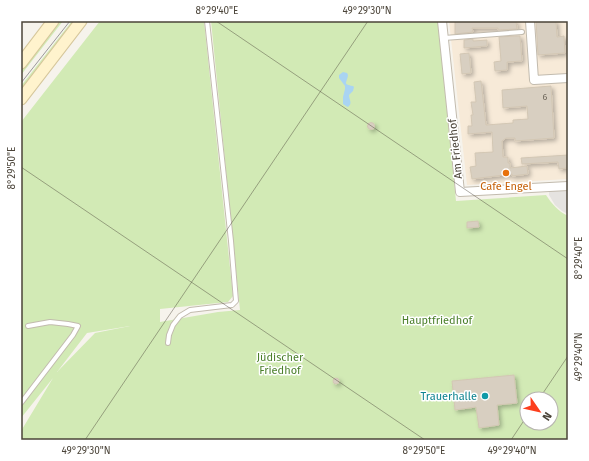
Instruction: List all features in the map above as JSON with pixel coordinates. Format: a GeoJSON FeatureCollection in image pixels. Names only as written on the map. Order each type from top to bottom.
{"type":"FeatureCollection","features":[{"type":"Feature","properties":{"kind":"main road"},"geometry":{"type":"LineString","coordinates":[[21,62],[53,21]]}},
{"type":"Feature","properties":{"kind":"main road"},"geometry":{"type":"LineString","coordinates":[[21,99],[81,21]]}},
{"type":"Feature","properties":{"kind":"street","name":"Am Friedhof"},"geometry":{"type":"LineString","coordinates":[[442,21],[460,192],[568,186]]}},
{"type":"Feature","properties":{"kind":"street"},"geometry":{"type":"LineString","coordinates":[[530,21],[534,80],[568,78]]}},
{"type":"Feature","properties":{"kind":"lane"},"geometry":{"type":"LineString","coordinates":[[168,343],[173,325],[180,316],[190,310],[232,305],[236,301],[231,241],[207,21]]}},
{"type":"Feature","properties":{"kind":"lane"},"geometry":{"type":"LineString","coordinates":[[444,38],[522,32]]}},
{"type":"Feature","properties":{"kind":"lane"},"geometry":{"type":"LineString","coordinates":[[21,403],[73,335],[78,326],[50,322],[28,326]]}},
{"type":"Feature","properties":{"kind":"shaded area"},"geometry":{"type":"Polygon","coordinates":[[[449,21],[568,21],[568,179],[467,185],[449,21]]]}},
{"type":"Feature","properties":{"kind":"shaded area"},"geometry":{"type":"Polygon","coordinates":[[[568,186],[568,214],[555,205],[549,195],[549,188],[568,186]]]}},
{"type":"Feature","properties":{"kind":"green space"},"geometry":{"type":"Polygon","coordinates":[[[59,21],[63,21],[21,75],[21,70],[59,21]]]}},
{"type":"Feature","properties":{"kind":"green space"},"geometry":{"type":"Polygon","coordinates":[[[72,21],[76,21],[21,91],[21,86],[72,21]]]}},
{"type":"Feature","properties":{"kind":"green space"},"geometry":{"type":"Polygon","coordinates":[[[100,21],[204,21],[233,296],[228,302],[160,309],[160,322],[218,312],[240,310],[211,21],[438,21],[456,201],[546,195],[561,212],[568,216],[568,440],[21,440],[21,431],[53,378],[21,418],[21,122],[100,21]],[[130,326],[87,333],[57,372],[95,333],[130,326]]]}},
{"type":"Feature","properties":{"kind":"water"},"geometry":{"type":"Polygon","coordinates":[[[343,72],[347,73],[348,75],[346,84],[354,87],[353,91],[349,95],[351,103],[348,107],[343,104],[345,86],[339,78],[339,75],[343,72]]]}},
{"type":"Feature","properties":{"kind":"building"},"geometry":{"type":"Polygon","coordinates":[[[455,21],[516,21],[517,29],[498,30],[498,28],[472,28],[473,32],[455,34],[455,21]]]}},
{"type":"Feature","properties":{"kind":"building"},"geometry":{"type":"Polygon","coordinates":[[[536,21],[556,21],[557,37],[564,36],[565,53],[538,55],[536,21]]]}},
{"type":"Feature","properties":{"kind":"building"},"geometry":{"type":"Polygon","coordinates":[[[520,36],[522,61],[507,62],[507,70],[495,71],[494,62],[501,61],[499,37],[520,36]]]}},
{"type":"Feature","properties":{"kind":"building"},"geometry":{"type":"Polygon","coordinates":[[[473,39],[473,41],[487,40],[487,46],[464,48],[464,40],[473,39]]]}},
{"type":"Feature","properties":{"kind":"building"},"geometry":{"type":"Polygon","coordinates":[[[469,53],[471,73],[462,74],[460,54],[469,53]]]}},
{"type":"Feature","properties":{"kind":"building"},"geometry":{"type":"Polygon","coordinates":[[[481,81],[486,125],[513,123],[513,120],[528,119],[527,106],[503,108],[502,90],[551,86],[554,138],[515,141],[515,138],[506,138],[502,141],[503,157],[508,157],[510,168],[527,166],[528,174],[512,176],[512,174],[472,179],[470,167],[476,166],[475,153],[493,152],[492,132],[468,134],[468,126],[472,126],[471,115],[473,115],[471,102],[476,102],[474,82],[481,81]]]}},
{"type":"Feature","properties":{"kind":"building"},"geometry":{"type":"Polygon","coordinates":[[[371,122],[374,123],[374,129],[371,130],[368,129],[367,126],[368,123],[371,122]]]}},
{"type":"Feature","properties":{"kind":"building"},"geometry":{"type":"Polygon","coordinates":[[[568,155],[567,168],[559,169],[558,162],[522,164],[521,158],[568,155]]]}},
{"type":"Feature","properties":{"kind":"building"},"geometry":{"type":"Polygon","coordinates":[[[478,221],[479,227],[467,228],[467,222],[478,221]]]}},
{"type":"Feature","properties":{"kind":"building","name":"Trauerhalle"},"geometry":{"type":"Polygon","coordinates":[[[514,375],[517,403],[497,405],[499,425],[479,428],[476,407],[455,410],[452,381],[514,375]]]}},
{"type":"Feature","properties":{"kind":"building"},"geometry":{"type":"Polygon","coordinates":[[[336,378],[339,381],[336,384],[333,381],[336,378]]]}},
{"type":"Feature","properties":{"kind":"tram line"},"geometry":{"type":"LineString","coordinates":[[21,83],[70,21]]}},
{"type":"Feature","properties":{"kind":"place","name":"Cafe Engel"},"geometry":{"type":"Point","coordinates":[506,173]}},
{"type":"Feature","properties":{"kind":"place","name":"Trauerhalle"},"geometry":{"type":"Point","coordinates":[485,396]}},
{"type":"Feature","properties":{"kind":"park label","name":"Hauptfriedhof"},"geometry":{"type":"Point","coordinates":[437,320]}},
{"type":"Feature","properties":{"kind":"park label","name":"Jüdischer Friedhof"},"geometry":{"type":"Point","coordinates":[280,363]}}]}
